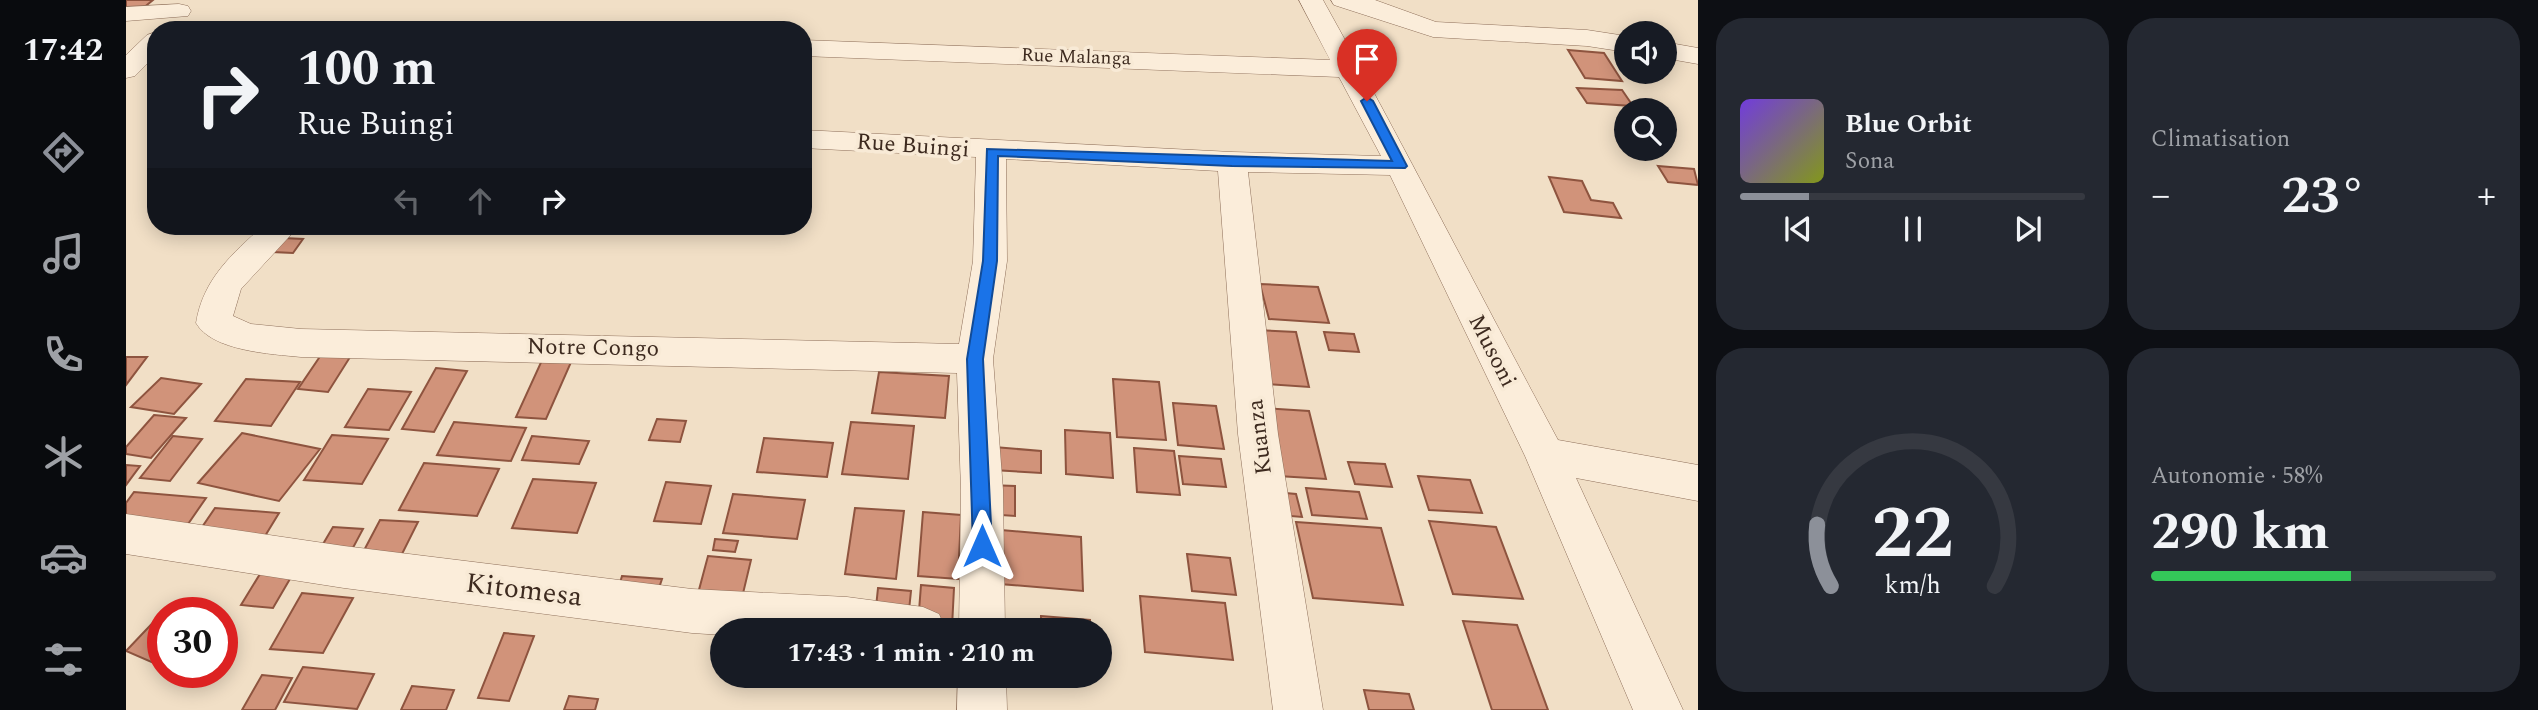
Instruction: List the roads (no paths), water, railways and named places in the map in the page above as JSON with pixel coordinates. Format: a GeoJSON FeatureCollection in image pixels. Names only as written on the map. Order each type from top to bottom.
{"type":"FeatureCollection","features":[{"type":"Feature","properties":{"kind":"street","name":"Musoni"},"geometry":{"type":"LineString","coordinates":[[1311,0],[1401,166],[1446,262],[1545,455],[1658,710]]}},
{"type":"Feature","properties":{"kind":"street"},"geometry":{"type":"LineString","coordinates":[[1343,0],[1363,4],[1433,29],[1587,38],[1614,42]]}},
{"type":"Feature","properties":{"kind":"street"},"geometry":{"type":"LineString","coordinates":[[126,14],[179,14]]}},
{"type":"Feature","properties":{"kind":"street","name":"Rue Malanga"},"geometry":{"type":"LineString","coordinates":[[812,48],[1349,69]]}},
{"type":"Feature","properties":{"kind":"street"},"geometry":{"type":"LineString","coordinates":[[126,69],[147,52]]}},
{"type":"Feature","properties":{"kind":"street"},"geometry":{"type":"LineString","coordinates":[[1677,52],[1698,56]]}},
{"type":"Feature","properties":{"kind":"street","name":"Rue Buingi"},"geometry":{"type":"LineString","coordinates":[[812,140],[1232,162],[1401,166]]}},
{"type":"Feature","properties":{"kind":"street"},"geometry":{"type":"LineString","coordinates":[[982,618],[982,490],[975,359],[990,261],[991,151]]}},
{"type":"Feature","properties":{"kind":"street","name":"Kuanza"},"geometry":{"type":"LineString","coordinates":[[1232,162],[1258,435],[1298,710]]}},
{"type":"Feature","properties":{"kind":"street","name":"Notre Congo"},"geometry":{"type":"LineString","coordinates":[[274,235],[226,281],[215,304],[214,323],[247,337],[301,343],[975,359]]}},
{"type":"Feature","properties":{"kind":"street"},"geometry":{"type":"LineString","coordinates":[[1545,455],[1698,483]]}},
{"type":"Feature","properties":{"kind":"street","name":"Kitomesa"},"geometry":{"type":"LineString","coordinates":[[126,534],[344,567],[679,609],[830,618]]}},
{"type":"Feature","properties":{"kind":"street"},"geometry":{"type":"LineString","coordinates":[[982,688],[982,710]]}}]}
